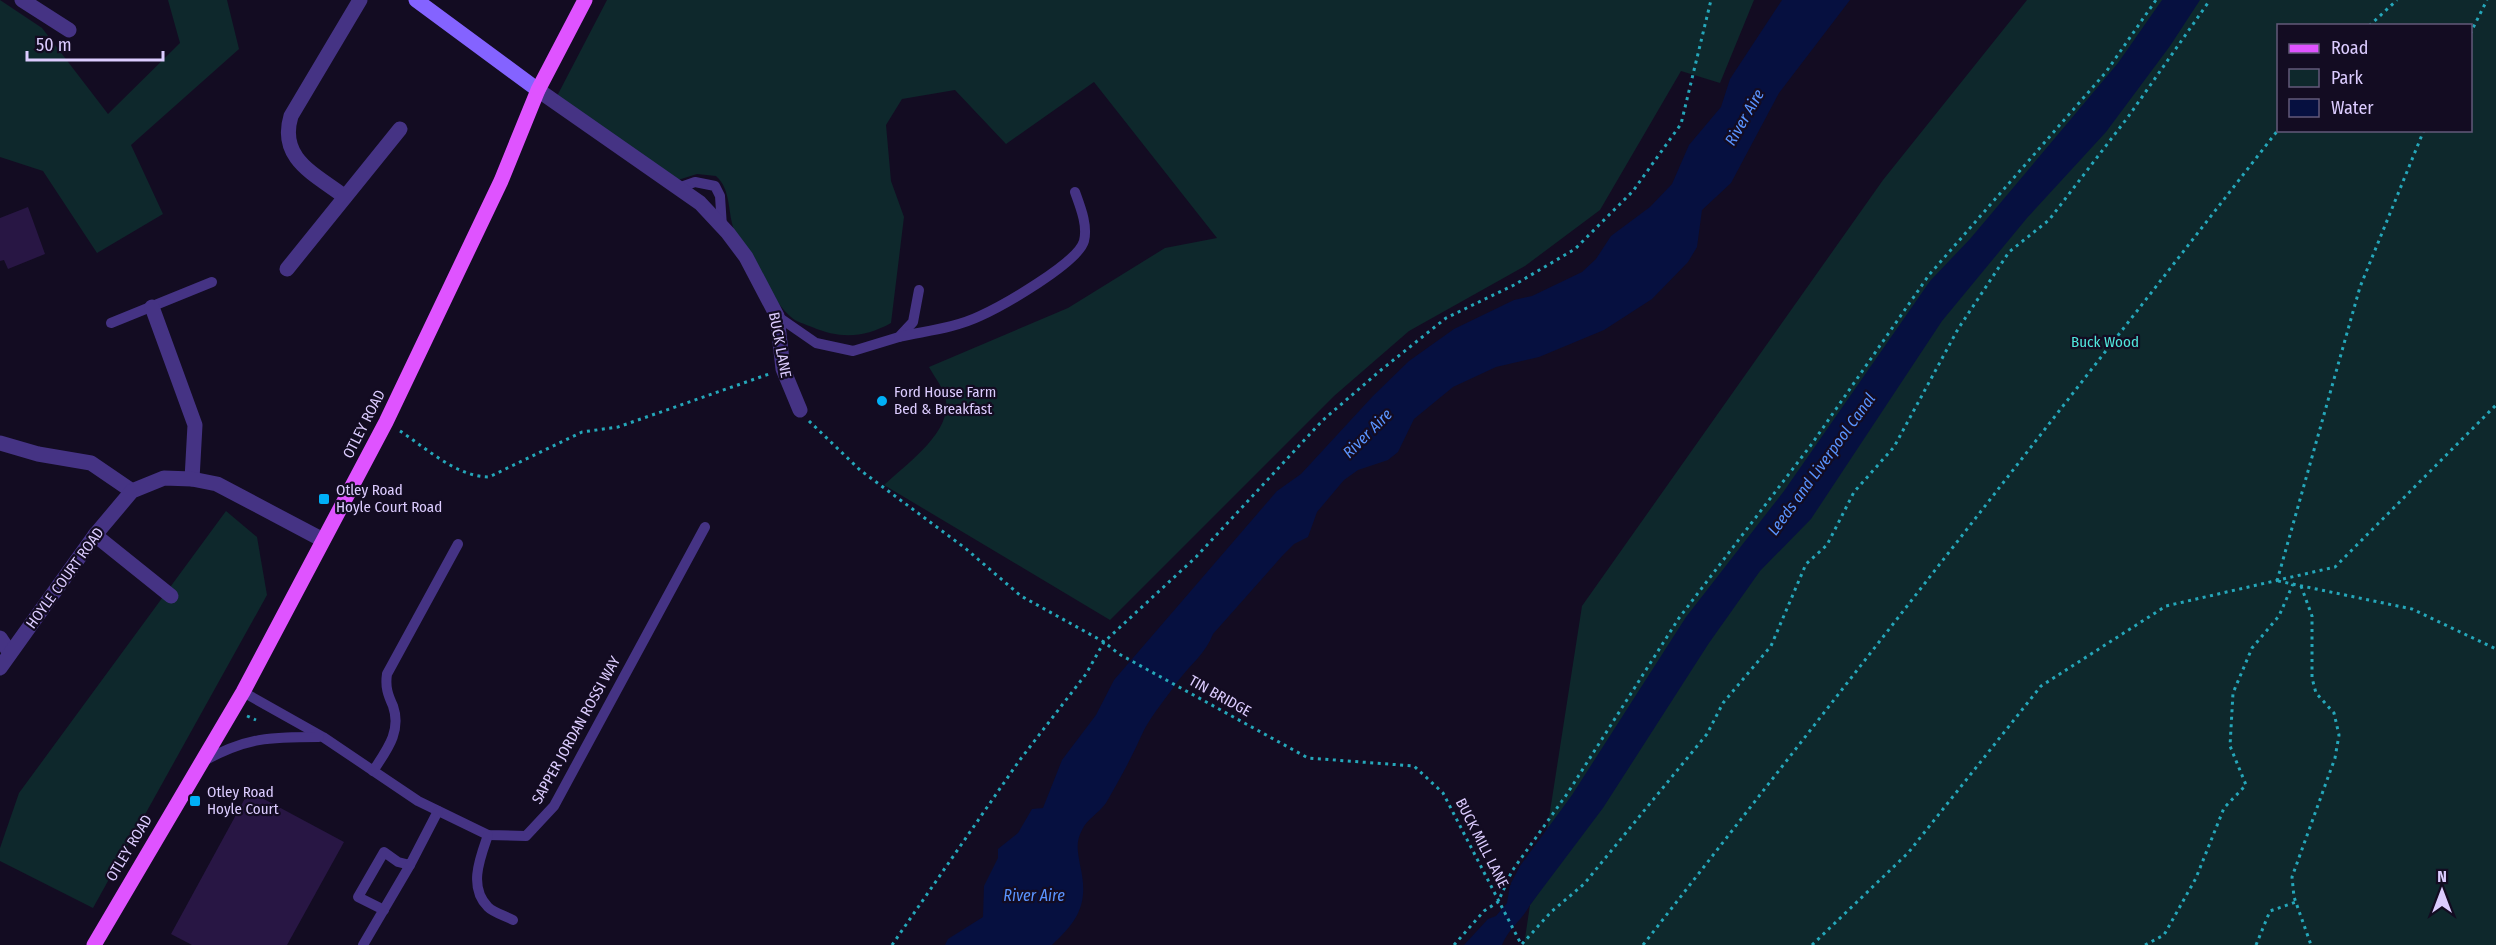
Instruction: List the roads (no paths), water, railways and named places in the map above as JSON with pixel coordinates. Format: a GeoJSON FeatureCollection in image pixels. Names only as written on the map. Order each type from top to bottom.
{"type":"FeatureCollection","features":[{"type":"Feature","properties":{"kind":"main road","name":"OTLEY ROAD"},"geometry":{"type":"LineString","coordinates":[[94,945],[243,692],[386,422],[501,181],[538,90],[585,0]]}},
{"type":"Feature","properties":{"kind":"street"},"geometry":{"type":"LineString","coordinates":[[22,0],[69,30]]}},
{"type":"Feature","properties":{"kind":"street"},"geometry":{"type":"LineString","coordinates":[[345,197],[296,159],[288,145],[287,131],[291,116],[360,0]]}},
{"type":"Feature","properties":{"kind":"street"},"geometry":{"type":"LineString","coordinates":[[416,0],[538,90]]}},
{"type":"Feature","properties":{"kind":"street","name":"BUCK LANE"},"geometry":{"type":"LineString","coordinates":[[538,90],[700,203],[722,227],[746,257],[777,316],[783,369],[800,410]]}},
{"type":"Feature","properties":{"kind":"street"},"geometry":{"type":"LineString","coordinates":[[287,269],[400,129]]}},
{"type":"Feature","properties":{"kind":"street"},"geometry":{"type":"LineString","coordinates":[[152,306],[195,425],[192,479]]}},
{"type":"Feature","properties":{"kind":"street"},"geometry":{"type":"LineString","coordinates":[[0,443],[38,454],[92,463],[132,491]]}},
{"type":"Feature","properties":{"kind":"street","name":"HOYLE COURT ROAD"},"geometry":{"type":"LineString","coordinates":[[0,668],[95,535],[132,491],[164,478],[192,479],[217,484],[240,494],[323,540]]}},
{"type":"Feature","properties":{"kind":"street"},"geometry":{"type":"LineString","coordinates":[[95,535],[171,596]]}},
{"type":"Feature","properties":{"kind":"street"},"geometry":{"type":"LineString","coordinates":[[0,638],[10,653]]}},
{"type":"Feature","properties":{"kind":"lane"},"geometry":{"type":"LineString","coordinates":[[678,188],[695,182],[715,186],[720,196],[722,227]]}},
{"type":"Feature","properties":{"kind":"lane"},"geometry":{"type":"LineString","coordinates":[[777,316],[816,343],[833,349],[853,351],[979,316],[1064,266],[1077,255],[1084,241],[1083,217],[1075,192]]}},
{"type":"Feature","properties":{"kind":"lane"},"geometry":{"type":"LineString","coordinates":[[111,324],[212,282]]}},
{"type":"Feature","properties":{"kind":"lane"},"geometry":{"type":"LineString","coordinates":[[899,337],[913,322],[919,290]]}},
{"type":"Feature","properties":{"kind":"lane","name":"SAPPER JORDAN ROSSI WAY"},"geometry":{"type":"LineString","coordinates":[[243,692],[323,737],[438,811],[488,836],[526,836],[554,806],[705,527]]}},
{"type":"Feature","properties":{"kind":"lane"},"geometry":{"type":"LineString","coordinates":[[373,771],[395,733],[394,712],[386,689],[387,674],[458,544]]}},
{"type":"Feature","properties":{"kind":"lane"},"geometry":{"type":"LineString","coordinates":[[202,762],[233,745],[258,739],[323,737]]}},
{"type":"Feature","properties":{"kind":"lane"},"geometry":{"type":"LineString","coordinates":[[363,945],[410,865],[438,811]]}},
{"type":"Feature","properties":{"kind":"lane"},"geometry":{"type":"LineString","coordinates":[[488,836],[478,866],[477,889],[488,908],[513,920]]}},
{"type":"Feature","properties":{"kind":"lane"},"geometry":{"type":"LineString","coordinates":[[384,910],[358,897],[384,852],[398,862],[410,865]]}},
{"type":"Feature","properties":{"kind":"water","name":"River Aire"},"geometry":{"type":"Polygon","coordinates":[[[1782,0],[1850,0],[1779,93],[1731,183],[1702,210],[1697,247],[1688,262],[1652,299],[1604,330],[1539,357],[1496,367],[1453,387],[1414,419],[1398,452],[1388,460],[1358,470],[1344,480],[1317,512],[1308,537],[1294,544],[1283,555],[1213,634],[1202,653],[1156,711],[1106,803],[1084,826],[1078,839],[1083,890],[1080,910],[1069,927],[1052,945],[945,945],[948,939],[983,917],[984,886],[998,858],[998,849],[1018,833],[1032,809],[1043,808],[1062,760],[1096,715],[1114,680],[1277,491],[1301,474],[1373,396],[1409,361],[1454,329],[1514,300],[1532,296],[1582,272],[1596,259],[1611,236],[1650,207],[1672,184],[1689,145],[1721,107],[1730,79],[1782,0]]]}},
{"type":"Feature","properties":{"kind":"water","name":"Leeds and Liverpool Canal"},"geometry":{"type":"Polygon","coordinates":[[[2162,0],[2200,0],[2170,46],[2106,132],[2027,218],[1942,321],[1811,519],[1760,571],[1709,643],[1603,808],[1502,945],[1464,945],[1488,919],[1496,916],[1507,903],[1510,885],[1520,866],[1572,795],[1686,617],[1784,491],[1930,281],[1970,239],[2118,63],[2162,0]]]}},
{"type":"Feature","properties":{"kind":"place","name":"Ford House Farm Bed & Breakfast"},"geometry":{"type":"Point","coordinates":[882,401]}},
{"type":"Feature","properties":{"kind":"place","name":"Otley Road Hoyle Court Road"},"geometry":{"type":"Point","coordinates":[324,499]}},
{"type":"Feature","properties":{"kind":"place","name":"Otley Road Hoyle Court"},"geometry":{"type":"Point","coordinates":[195,801]}},
{"type":"Feature","properties":{"kind":"park label","name":"Buck Wood"},"geometry":{"type":"Point","coordinates":[2105,342]}}]}
